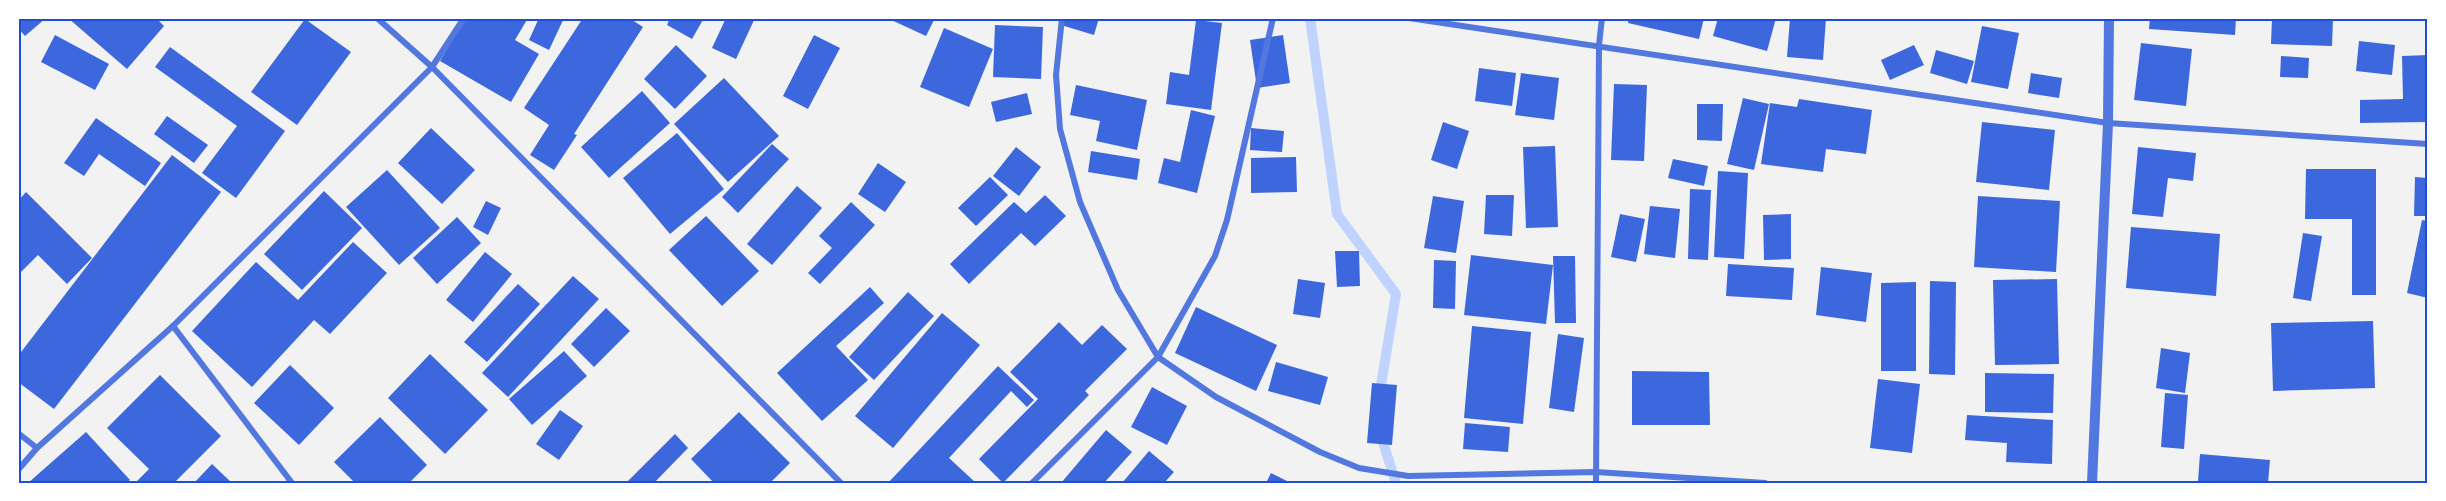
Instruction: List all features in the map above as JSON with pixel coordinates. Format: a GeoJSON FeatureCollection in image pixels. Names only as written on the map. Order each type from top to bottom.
{"type":"FeatureCollection","features":[{"type":"Feature","properties":{"kind":"street"},"geometry":{"type":"LineString","coordinates":[[378,18],[432,67],[841,483]]}},
{"type":"Feature","properties":{"kind":"street"},"geometry":{"type":"LineString","coordinates":[[18,470],[37,448],[172,326],[432,67],[464,18]]}},
{"type":"Feature","properties":{"kind":"street"},"geometry":{"type":"LineString","coordinates":[[1062,18],[1056,75],[1060,129],[1080,202],[1118,290],[1158,357],[1216,397],[1320,452],[1359,468],[1408,476],[1596,472],[1765,483]]}},
{"type":"Feature","properties":{"kind":"street"},"geometry":{"type":"LineString","coordinates":[[1032,483],[1158,357],[1215,256],[1227,220],[1273,18]]}},
{"type":"Feature","properties":{"kind":"street"},"geometry":{"type":"LineString","coordinates":[[1409,18],[2108,123],[2428,144]]}},
{"type":"Feature","properties":{"kind":"street"},"geometry":{"type":"LineString","coordinates":[[1596,483],[1599,45],[1602,18]]}},
{"type":"Feature","properties":{"kind":"street"},"geometry":{"type":"LineString","coordinates":[[2092,483],[2108,123],[2109,18]]}},
{"type":"Feature","properties":{"kind":"street"},"geometry":{"type":"LineString","coordinates":[[172,326],[292,483]]}},
{"type":"Feature","properties":{"kind":"street"},"geometry":{"type":"LineString","coordinates":[[18,433],[37,448]]}},
{"type":"Feature","properties":{"kind":"building"},"geometry":{"type":"Polygon","coordinates":[[[18,18],[46,18],[25,36],[18,28],[18,18]]]}},
{"type":"Feature","properties":{"kind":"building"},"geometry":{"type":"Polygon","coordinates":[[[68,18],[156,18],[164,26],[127,69],[68,18]]]}},
{"type":"Feature","properties":{"kind":"building"},"geometry":{"type":"Polygon","coordinates":[[[465,18],[528,18],[515,40],[539,54],[511,102],[440,61],[465,18]]]}},
{"type":"Feature","properties":{"kind":"building"},"geometry":{"type":"Polygon","coordinates":[[[539,18],[564,18],[549,50],[529,40],[539,18]]]}},
{"type":"Feature","properties":{"kind":"building"},"geometry":{"type":"Polygon","coordinates":[[[583,18],[629,18],[643,27],[574,134],[577,135],[554,170],[530,155],[549,125],[524,108],[583,18]]]}},
{"type":"Feature","properties":{"kind":"building"},"geometry":{"type":"Polygon","coordinates":[[[670,18],[704,18],[692,39],[667,25],[670,18]]]}},
{"type":"Feature","properties":{"kind":"building"},"geometry":{"type":"Polygon","coordinates":[[[726,18],[755,18],[736,59],[712,48],[726,18]]]}},
{"type":"Feature","properties":{"kind":"building"},"geometry":{"type":"Polygon","coordinates":[[[887,18],[935,18],[926,36],[887,18]]]}},
{"type":"Feature","properties":{"kind":"building"},"geometry":{"type":"Polygon","coordinates":[[[1063,18],[1099,18],[1094,35],[1061,25],[1063,18]]]}},
{"type":"Feature","properties":{"kind":"building"},"geometry":{"type":"Polygon","coordinates":[[[1629,18],[1704,18],[1699,39],[1628,23],[1629,18]]]}},
{"type":"Feature","properties":{"kind":"building"},"geometry":{"type":"Polygon","coordinates":[[[1718,18],[1776,18],[1767,51],[1713,36],[1718,18]]]}},
{"type":"Feature","properties":{"kind":"building"},"geometry":{"type":"Polygon","coordinates":[[[1790,18],[1826,18],[1823,60],[1787,57],[1790,18]]]}},
{"type":"Feature","properties":{"kind":"building"},"geometry":{"type":"Polygon","coordinates":[[[2150,18],[2236,18],[2235,35],[2149,29],[2150,18]]]}},
{"type":"Feature","properties":{"kind":"building"},"geometry":{"type":"Polygon","coordinates":[[[2272,18],[2333,18],[2332,46],[2271,44],[2272,18]]]}},
{"type":"Feature","properties":{"kind":"building"},"geometry":{"type":"Polygon","coordinates":[[[305,19],[351,52],[297,125],[251,92],[305,19]]]}},
{"type":"Feature","properties":{"kind":"building"},"geometry":{"type":"Polygon","coordinates":[[[1196,20],[1222,23],[1211,110],[1166,104],[1170,72],[1189,75],[1196,20]]]}},
{"type":"Feature","properties":{"kind":"building"},"geometry":{"type":"Polygon","coordinates":[[[995,25],[1043,27],[1041,79],[993,77],[995,25]]]}},
{"type":"Feature","properties":{"kind":"building"},"geometry":{"type":"Polygon","coordinates":[[[1982,26],[2019,33],[2008,89],[1971,82],[1982,26]]]}},
{"type":"Feature","properties":{"kind":"building"},"geometry":{"type":"Polygon","coordinates":[[[944,28],[993,49],[969,107],[920,87],[944,28]]]}},
{"type":"Feature","properties":{"kind":"building"},"geometry":{"type":"Polygon","coordinates":[[[55,35],[109,64],[95,90],[41,62],[55,35]]]}},
{"type":"Feature","properties":{"kind":"building"},"geometry":{"type":"Polygon","coordinates":[[[814,35],[840,48],[808,109],[783,96],[814,35]]]}},
{"type":"Feature","properties":{"kind":"building"},"geometry":{"type":"Polygon","coordinates":[[[1283,35],[1290,83],[1257,88],[1250,40],[1283,35]]]}},
{"type":"Feature","properties":{"kind":"building"},"geometry":{"type":"Polygon","coordinates":[[[2359,41],[2395,45],[2392,75],[2356,71],[2359,41]]]}},
{"type":"Feature","properties":{"kind":"building"},"geometry":{"type":"Polygon","coordinates":[[[2141,43],[2192,49],[2186,106],[2134,100],[2141,43]]]}},
{"type":"Feature","properties":{"kind":"building"},"geometry":{"type":"Polygon","coordinates":[[[676,45],[707,76],[675,109],[644,79],[676,45]]]}},
{"type":"Feature","properties":{"kind":"building"},"geometry":{"type":"Polygon","coordinates":[[[1914,45],[1924,65],[1890,80],[1881,60],[1914,45]]]}},
{"type":"Feature","properties":{"kind":"building"},"geometry":{"type":"Polygon","coordinates":[[[170,47],[285,131],[236,198],[202,173],[237,126],[155,67],[170,47]]]}},
{"type":"Feature","properties":{"kind":"building"},"geometry":{"type":"Polygon","coordinates":[[[1936,50],[1974,61],[1967,84],[1930,73],[1936,50]]]}},
{"type":"Feature","properties":{"kind":"building"},"geometry":{"type":"Polygon","coordinates":[[[2428,55],[2428,122],[2360,123],[2360,100],[2403,99],[2402,56],[2428,55]]]}},
{"type":"Feature","properties":{"kind":"building"},"geometry":{"type":"Polygon","coordinates":[[[2281,56],[2309,58],[2308,78],[2280,77],[2281,56]]]}},
{"type":"Feature","properties":{"kind":"building"},"geometry":{"type":"Polygon","coordinates":[[[1479,68],[1516,73],[1512,106],[1475,101],[1479,68]]]}},
{"type":"Feature","properties":{"kind":"building"},"geometry":{"type":"Polygon","coordinates":[[[1521,73],[1559,78],[1554,120],[1515,115],[1521,73]]]}},
{"type":"Feature","properties":{"kind":"building"},"geometry":{"type":"Polygon","coordinates":[[[2031,73],[2062,78],[2059,98],[2028,93],[2031,73]]]}},
{"type":"Feature","properties":{"kind":"building"},"geometry":{"type":"Polygon","coordinates":[[[724,78],[779,136],[728,182],[674,124],[724,78]]]}},
{"type":"Feature","properties":{"kind":"building"},"geometry":{"type":"Polygon","coordinates":[[[1614,84],[1647,85],[1644,161],[1611,160],[1614,84]]]}},
{"type":"Feature","properties":{"kind":"building"},"geometry":{"type":"Polygon","coordinates":[[[1076,85],[1147,100],[1137,150],[1096,141],[1100,121],[1070,115],[1076,85]]]}},
{"type":"Feature","properties":{"kind":"building"},"geometry":{"type":"Polygon","coordinates":[[[642,91],[670,123],[609,178],[581,147],[642,91]]]}},
{"type":"Feature","properties":{"kind":"building"},"geometry":{"type":"Polygon","coordinates":[[[1027,93],[1032,114],[996,122],[991,102],[1027,93]]]}},
{"type":"Feature","properties":{"kind":"building"},"geometry":{"type":"Polygon","coordinates":[[[1743,98],[1769,104],[1754,170],[1727,164],[1743,98]]]}},
{"type":"Feature","properties":{"kind":"building"},"geometry":{"type":"Polygon","coordinates":[[[1799,99],[1872,110],[1866,154],[1826,149],[1823,172],[1761,164],[1770,103],[1797,107],[1799,99]]]}},
{"type":"Feature","properties":{"kind":"building"},"geometry":{"type":"Polygon","coordinates":[[[1697,104],[1723,104],[1722,141],[1697,140],[1697,104]]]}},
{"type":"Feature","properties":{"kind":"building"},"geometry":{"type":"Polygon","coordinates":[[[1191,110],[1215,116],[1197,193],[1158,183],[1164,158],[1180,162],[1191,110]]]}},
{"type":"Feature","properties":{"kind":"building"},"geometry":{"type":"Polygon","coordinates":[[[167,116],[208,145],[194,163],[154,134],[167,116]]]}},
{"type":"Feature","properties":{"kind":"building"},"geometry":{"type":"Polygon","coordinates":[[[96,118],[161,163],[145,186],[99,154],[84,176],[64,163],[96,118]]]}},
{"type":"Feature","properties":{"kind":"building"},"geometry":{"type":"Polygon","coordinates":[[[1443,122],[1469,131],[1457,169],[1431,160],[1443,122]]]}},
{"type":"Feature","properties":{"kind":"building"},"geometry":{"type":"Polygon","coordinates":[[[1982,122],[2055,130],[2049,190],[1976,182],[1982,122]]]}},
{"type":"Feature","properties":{"kind":"building"},"geometry":{"type":"Polygon","coordinates":[[[431,128],[475,170],[442,204],[398,163],[431,128]]]}},
{"type":"Feature","properties":{"kind":"building"},"geometry":{"type":"Polygon","coordinates":[[[1251,128],[1284,131],[1282,152],[1250,150],[1251,128]]]}},
{"type":"Feature","properties":{"kind":"building"},"geometry":{"type":"Polygon","coordinates":[[[677,133],[724,189],[670,234],[623,178],[677,133]]]}},
{"type":"Feature","properties":{"kind":"building"},"geometry":{"type":"Polygon","coordinates":[[[772,144],[789,159],[738,213],[722,197],[772,144]]]}},
{"type":"Feature","properties":{"kind":"building"},"geometry":{"type":"Polygon","coordinates":[[[1555,146],[1558,227],[1526,228],[1523,147],[1555,146]]]}},
{"type":"Feature","properties":{"kind":"building"},"geometry":{"type":"Polygon","coordinates":[[[1016,147],[1041,167],[1019,196],[993,176],[1016,147]]]}},
{"type":"Feature","properties":{"kind":"building"},"geometry":{"type":"Polygon","coordinates":[[[2138,147],[2196,153],[2193,181],[2168,178],[2163,217],[2132,214],[2138,147]]]}},
{"type":"Feature","properties":{"kind":"building"},"geometry":{"type":"Polygon","coordinates":[[[1091,151],[1140,159],[1137,180],[1088,172],[1091,151]]]}},
{"type":"Feature","properties":{"kind":"building"},"geometry":{"type":"Polygon","coordinates":[[[172,155],[221,192],[54,409],[18,382],[18,356],[172,155]]]}},
{"type":"Feature","properties":{"kind":"building"},"geometry":{"type":"Polygon","coordinates":[[[1296,157],[1297,192],[1251,193],[1251,158],[1296,157]]]}},
{"type":"Feature","properties":{"kind":"building"},"geometry":{"type":"Polygon","coordinates":[[[1673,159],[1708,166],[1704,186],[1668,178],[1673,159]]]}},
{"type":"Feature","properties":{"kind":"building"},"geometry":{"type":"Polygon","coordinates":[[[878,163],[906,182],[885,212],[858,194],[878,163]]]}},
{"type":"Feature","properties":{"kind":"building"},"geometry":{"type":"Polygon","coordinates":[[[2306,169],[2376,169],[2376,295],[2352,295],[2352,219],[2305,219],[2306,169]]]}},
{"type":"Feature","properties":{"kind":"building"},"geometry":{"type":"Polygon","coordinates":[[[387,170],[440,228],[399,265],[346,207],[387,170]]]}},
{"type":"Feature","properties":{"kind":"building"},"geometry":{"type":"Polygon","coordinates":[[[1718,171],[1748,173],[1744,259],[1714,257],[1718,171]]]}},
{"type":"Feature","properties":{"kind":"building"},"geometry":{"type":"Polygon","coordinates":[[[990,177],[1008,195],[976,226],[958,208],[990,177]]]}},
{"type":"Feature","properties":{"kind":"building"},"geometry":{"type":"Polygon","coordinates":[[[2415,177],[2428,178],[2428,216],[2414,216],[2415,177]]]}},
{"type":"Feature","properties":{"kind":"building"},"geometry":{"type":"Polygon","coordinates":[[[797,186],[822,208],[772,265],[747,244],[797,186]]]}},
{"type":"Feature","properties":{"kind":"building"},"geometry":{"type":"Polygon","coordinates":[[[1690,189],[1711,190],[1708,260],[1688,259],[1690,189]]]}},
{"type":"Feature","properties":{"kind":"building"},"geometry":{"type":"Polygon","coordinates":[[[324,191],[362,228],[302,290],[264,254],[324,191]]]}},
{"type":"Feature","properties":{"kind":"building"},"geometry":{"type":"Polygon","coordinates":[[[26,192],[92,258],[67,284],[38,255],[18,275],[18,201],[26,192]]]}},
{"type":"Feature","properties":{"kind":"building"},"geometry":{"type":"Polygon","coordinates":[[[1045,195],[1066,216],[1035,246],[1021,233],[969,284],[950,264],[1014,202],[1026,213],[1045,195]]]}},
{"type":"Feature","properties":{"kind":"building"},"geometry":{"type":"Polygon","coordinates":[[[1486,195],[1514,195],[1512,236],[1484,234],[1486,195]]]}},
{"type":"Feature","properties":{"kind":"building"},"geometry":{"type":"Polygon","coordinates":[[[1433,196],[1464,201],[1456,253],[1424,248],[1433,196]]]}},
{"type":"Feature","properties":{"kind":"building"},"geometry":{"type":"Polygon","coordinates":[[[1978,196],[2060,201],[2056,272],[1974,267],[1978,196]]]}},
{"type":"Feature","properties":{"kind":"building"},"geometry":{"type":"Polygon","coordinates":[[[486,201],[501,208],[488,235],[473,227],[486,201]]]}},
{"type":"Feature","properties":{"kind":"building"},"geometry":{"type":"Polygon","coordinates":[[[851,202],[875,225],[820,284],[808,273],[832,248],[819,236],[851,202]]]}},
{"type":"Feature","properties":{"kind":"building"},"geometry":{"type":"Polygon","coordinates":[[[1650,206],[1680,209],[1675,258],[1644,254],[1650,206]]]}},
{"type":"Feature","properties":{"kind":"building"},"geometry":{"type":"Polygon","coordinates":[[[1620,214],[1645,219],[1636,262],[1611,257],[1620,214]]]}},
{"type":"Feature","properties":{"kind":"building"},"geometry":{"type":"Polygon","coordinates":[[[1791,214],[1791,259],[1764,260],[1763,215],[1791,214]]]}},
{"type":"Feature","properties":{"kind":"building"},"geometry":{"type":"Polygon","coordinates":[[[706,216],[759,271],[722,306],[669,250],[706,216]]]}},
{"type":"Feature","properties":{"kind":"building"},"geometry":{"type":"Polygon","coordinates":[[[457,217],[481,243],[437,284],[413,258],[457,217]]]}},
{"type":"Feature","properties":{"kind":"building"},"geometry":{"type":"Polygon","coordinates":[[[2422,220],[2428,221],[2428,298],[2407,293],[2422,220]]]}},
{"type":"Feature","properties":{"kind":"building"},"geometry":{"type":"Polygon","coordinates":[[[2131,227],[2220,234],[2216,296],[2126,288],[2131,227]]]}},
{"type":"Feature","properties":{"kind":"building"},"geometry":{"type":"Polygon","coordinates":[[[2303,233],[2322,236],[2311,301],[2293,298],[2303,233]]]}},
{"type":"Feature","properties":{"kind":"building"},"geometry":{"type":"Polygon","coordinates":[[[353,242],[387,273],[330,334],[314,320],[252,387],[192,331],[256,262],[298,300],[353,242]]]}},
{"type":"Feature","properties":{"kind":"building"},"geometry":{"type":"Polygon","coordinates":[[[1335,251],[1359,251],[1360,286],[1337,287],[1335,251]]]}},
{"type":"Feature","properties":{"kind":"building"},"geometry":{"type":"Polygon","coordinates":[[[485,252],[512,274],[473,322],[446,300],[485,252]]]}},
{"type":"Feature","properties":{"kind":"building"},"geometry":{"type":"Polygon","coordinates":[[[1471,255],[1553,265],[1546,324],[1464,315],[1471,255]]]}},
{"type":"Feature","properties":{"kind":"building"},"geometry":{"type":"Polygon","coordinates":[[[1553,256],[1575,256],[1576,323],[1555,323],[1553,256]]]}},
{"type":"Feature","properties":{"kind":"building"},"geometry":{"type":"Polygon","coordinates":[[[1434,260],[1456,261],[1455,309],[1433,308],[1434,260]]]}},
{"type":"Feature","properties":{"kind":"building"},"geometry":{"type":"Polygon","coordinates":[[[1728,264],[1794,268],[1792,300],[1726,296],[1728,264]]]}},
{"type":"Feature","properties":{"kind":"building"},"geometry":{"type":"Polygon","coordinates":[[[1821,267],[1872,273],[1866,322],[1816,315],[1821,267]]]}},
{"type":"Feature","properties":{"kind":"building"},"geometry":{"type":"Polygon","coordinates":[[[573,276],[599,299],[508,397],[482,373],[573,276]]]}},
{"type":"Feature","properties":{"kind":"building"},"geometry":{"type":"Polygon","coordinates":[[[1298,279],[1325,283],[1320,318],[1293,314],[1298,279]]]}},
{"type":"Feature","properties":{"kind":"building"},"geometry":{"type":"Polygon","coordinates":[[[2057,279],[2059,364],[1995,365],[1993,280],[2057,279]]]}},
{"type":"Feature","properties":{"kind":"building"},"geometry":{"type":"Polygon","coordinates":[[[1930,281],[1956,282],[1955,375],[1929,374],[1930,281]]]}},
{"type":"Feature","properties":{"kind":"building"},"geometry":{"type":"Polygon","coordinates":[[[1916,282],[1916,371],[1881,371],[1881,283],[1916,282]]]}},
{"type":"Feature","properties":{"kind":"building"},"geometry":{"type":"Polygon","coordinates":[[[518,284],[540,304],[487,362],[464,342],[518,284]]]}},
{"type":"Feature","properties":{"kind":"building"},"geometry":{"type":"Polygon","coordinates":[[[870,287],[884,303],[836,346],[868,380],[822,421],[777,373],[870,287]]]}},
{"type":"Feature","properties":{"kind":"building"},"geometry":{"type":"Polygon","coordinates":[[[908,292],[934,316],[874,380],[849,357],[908,292]]]}},
{"type":"Feature","properties":{"kind":"building"},"geometry":{"type":"Polygon","coordinates":[[[1196,307],[1277,345],[1256,391],[1175,353],[1196,307]]]}},
{"type":"Feature","properties":{"kind":"building"},"geometry":{"type":"Polygon","coordinates":[[[606,308],[630,331],[594,367],[571,344],[606,308]]]}},
{"type":"Feature","properties":{"kind":"building"},"geometry":{"type":"Polygon","coordinates":[[[942,313],[980,345],[893,448],[855,416],[942,313]]]}},
{"type":"Feature","properties":{"kind":"building"},"geometry":{"type":"Polygon","coordinates":[[[2373,321],[2375,388],[2273,391],[2271,323],[2373,321]]]}},
{"type":"Feature","properties":{"kind":"building"},"geometry":{"type":"Polygon","coordinates":[[[1059,322],[1082,345],[1102,325],[1127,349],[1085,391],[1089,395],[1003,483],[979,459],[1038,399],[1010,372],[1059,322]]]}},
{"type":"Feature","properties":{"kind":"building"},"geometry":{"type":"Polygon","coordinates":[[[1472,326],[1531,332],[1523,424],[1464,418],[1472,326]]]}},
{"type":"Feature","properties":{"kind":"building"},"geometry":{"type":"Polygon","coordinates":[[[1558,334],[1584,338],[1574,412],[1549,408],[1558,334]]]}},
{"type":"Feature","properties":{"kind":"building"},"geometry":{"type":"Polygon","coordinates":[[[2161,348],[2190,353],[2185,393],[2156,388],[2161,348]]]}},
{"type":"Feature","properties":{"kind":"building"},"geometry":{"type":"Polygon","coordinates":[[[564,351],[587,376],[532,425],[509,399],[564,351]]]}},
{"type":"Feature","properties":{"kind":"building"},"geometry":{"type":"Polygon","coordinates":[[[430,354],[488,410],[445,454],[388,398],[430,354]]]}},
{"type":"Feature","properties":{"kind":"building"},"geometry":{"type":"Polygon","coordinates":[[[1276,362],[1328,377],[1320,405],[1268,391],[1276,362]]]}},
{"type":"Feature","properties":{"kind":"building"},"geometry":{"type":"Polygon","coordinates":[[[290,365],[334,408],[299,445],[254,403],[290,365]]]}},
{"type":"Feature","properties":{"kind":"building"},"geometry":{"type":"Polygon","coordinates":[[[998,366],[1034,400],[1027,407],[1011,391],[949,458],[976,483],[888,483],[998,366]]]}},
{"type":"Feature","properties":{"kind":"building"},"geometry":{"type":"Polygon","coordinates":[[[1632,371],[1709,372],[1710,425],[1632,425],[1632,371]]]}},
{"type":"Feature","properties":{"kind":"building"},"geometry":{"type":"Polygon","coordinates":[[[1985,373],[2054,374],[2053,413],[1985,412],[1985,373]]]}},
{"type":"Feature","properties":{"kind":"building"},"geometry":{"type":"Polygon","coordinates":[[[160,375],[221,436],[174,483],[135,483],[149,469],[107,428],[160,375]]]}},
{"type":"Feature","properties":{"kind":"building"},"geometry":{"type":"Polygon","coordinates":[[[1878,379],[1920,384],[1912,453],[1870,448],[1878,379]]]}},
{"type":"Feature","properties":{"kind":"building"},"geometry":{"type":"Polygon","coordinates":[[[1372,383],[1397,385],[1392,445],[1367,443],[1372,383]]]}},
{"type":"Feature","properties":{"kind":"building"},"geometry":{"type":"Polygon","coordinates":[[[1152,387],[1187,406],[1167,445],[1131,427],[1152,387]]]}},
{"type":"Feature","properties":{"kind":"building"},"geometry":{"type":"Polygon","coordinates":[[[2165,393],[2188,395],[2184,449],[2161,447],[2165,393]]]}},
{"type":"Feature","properties":{"kind":"building"},"geometry":{"type":"Polygon","coordinates":[[[560,410],[583,426],[559,460],[536,444],[560,410]]]}},
{"type":"Feature","properties":{"kind":"building"},"geometry":{"type":"Polygon","coordinates":[[[739,412],[790,463],[770,483],[714,483],[691,459],[739,412]]]}},
{"type":"Feature","properties":{"kind":"building"},"geometry":{"type":"Polygon","coordinates":[[[1967,415],[2053,420],[2052,464],[2006,462],[2007,443],[1965,440],[1967,415]]]}},
{"type":"Feature","properties":{"kind":"building"},"geometry":{"type":"Polygon","coordinates":[[[380,417],[427,465],[409,483],[355,483],[334,462],[380,417]]]}},
{"type":"Feature","properties":{"kind":"building"},"geometry":{"type":"Polygon","coordinates":[[[1465,423],[1510,427],[1508,452],[1463,449],[1465,423]]]}},
{"type":"Feature","properties":{"kind":"building"},"geometry":{"type":"Polygon","coordinates":[[[1106,430],[1132,452],[1104,483],[1061,483],[1106,430]]]}},
{"type":"Feature","properties":{"kind":"building"},"geometry":{"type":"Polygon","coordinates":[[[86,432],[130,480],[126,483],[28,483],[86,432]]]}},
{"type":"Feature","properties":{"kind":"building"},"geometry":{"type":"Polygon","coordinates":[[[675,434],[688,448],[654,483],[626,483],[675,434]]]}},
{"type":"Feature","properties":{"kind":"building"},"geometry":{"type":"Polygon","coordinates":[[[1149,451],[1174,472],[1164,483],[1122,483],[1149,451]]]}},
{"type":"Feature","properties":{"kind":"building"},"geometry":{"type":"Polygon","coordinates":[[[2200,454],[2270,460],[2268,483],[2198,481],[2200,454]]]}},
{"type":"Feature","properties":{"kind":"building"},"geometry":{"type":"Polygon","coordinates":[[[212,464],[232,483],[194,483],[212,464]]]}},
{"type":"Feature","properties":{"kind":"building"},"geometry":{"type":"Polygon","coordinates":[[[1271,473],[1291,483],[1266,483],[1271,473]]]}},
{"type":"Feature","properties":{"kind":"waterway"},"geometry":{"type":"LineString","coordinates":[[1310,18],[1337,214],[1396,294],[1379,397]]}},
{"type":"Feature","properties":{"kind":"waterway"},"geometry":{"type":"LineString","coordinates":[[1380,433],[1396,483]]}}]}
